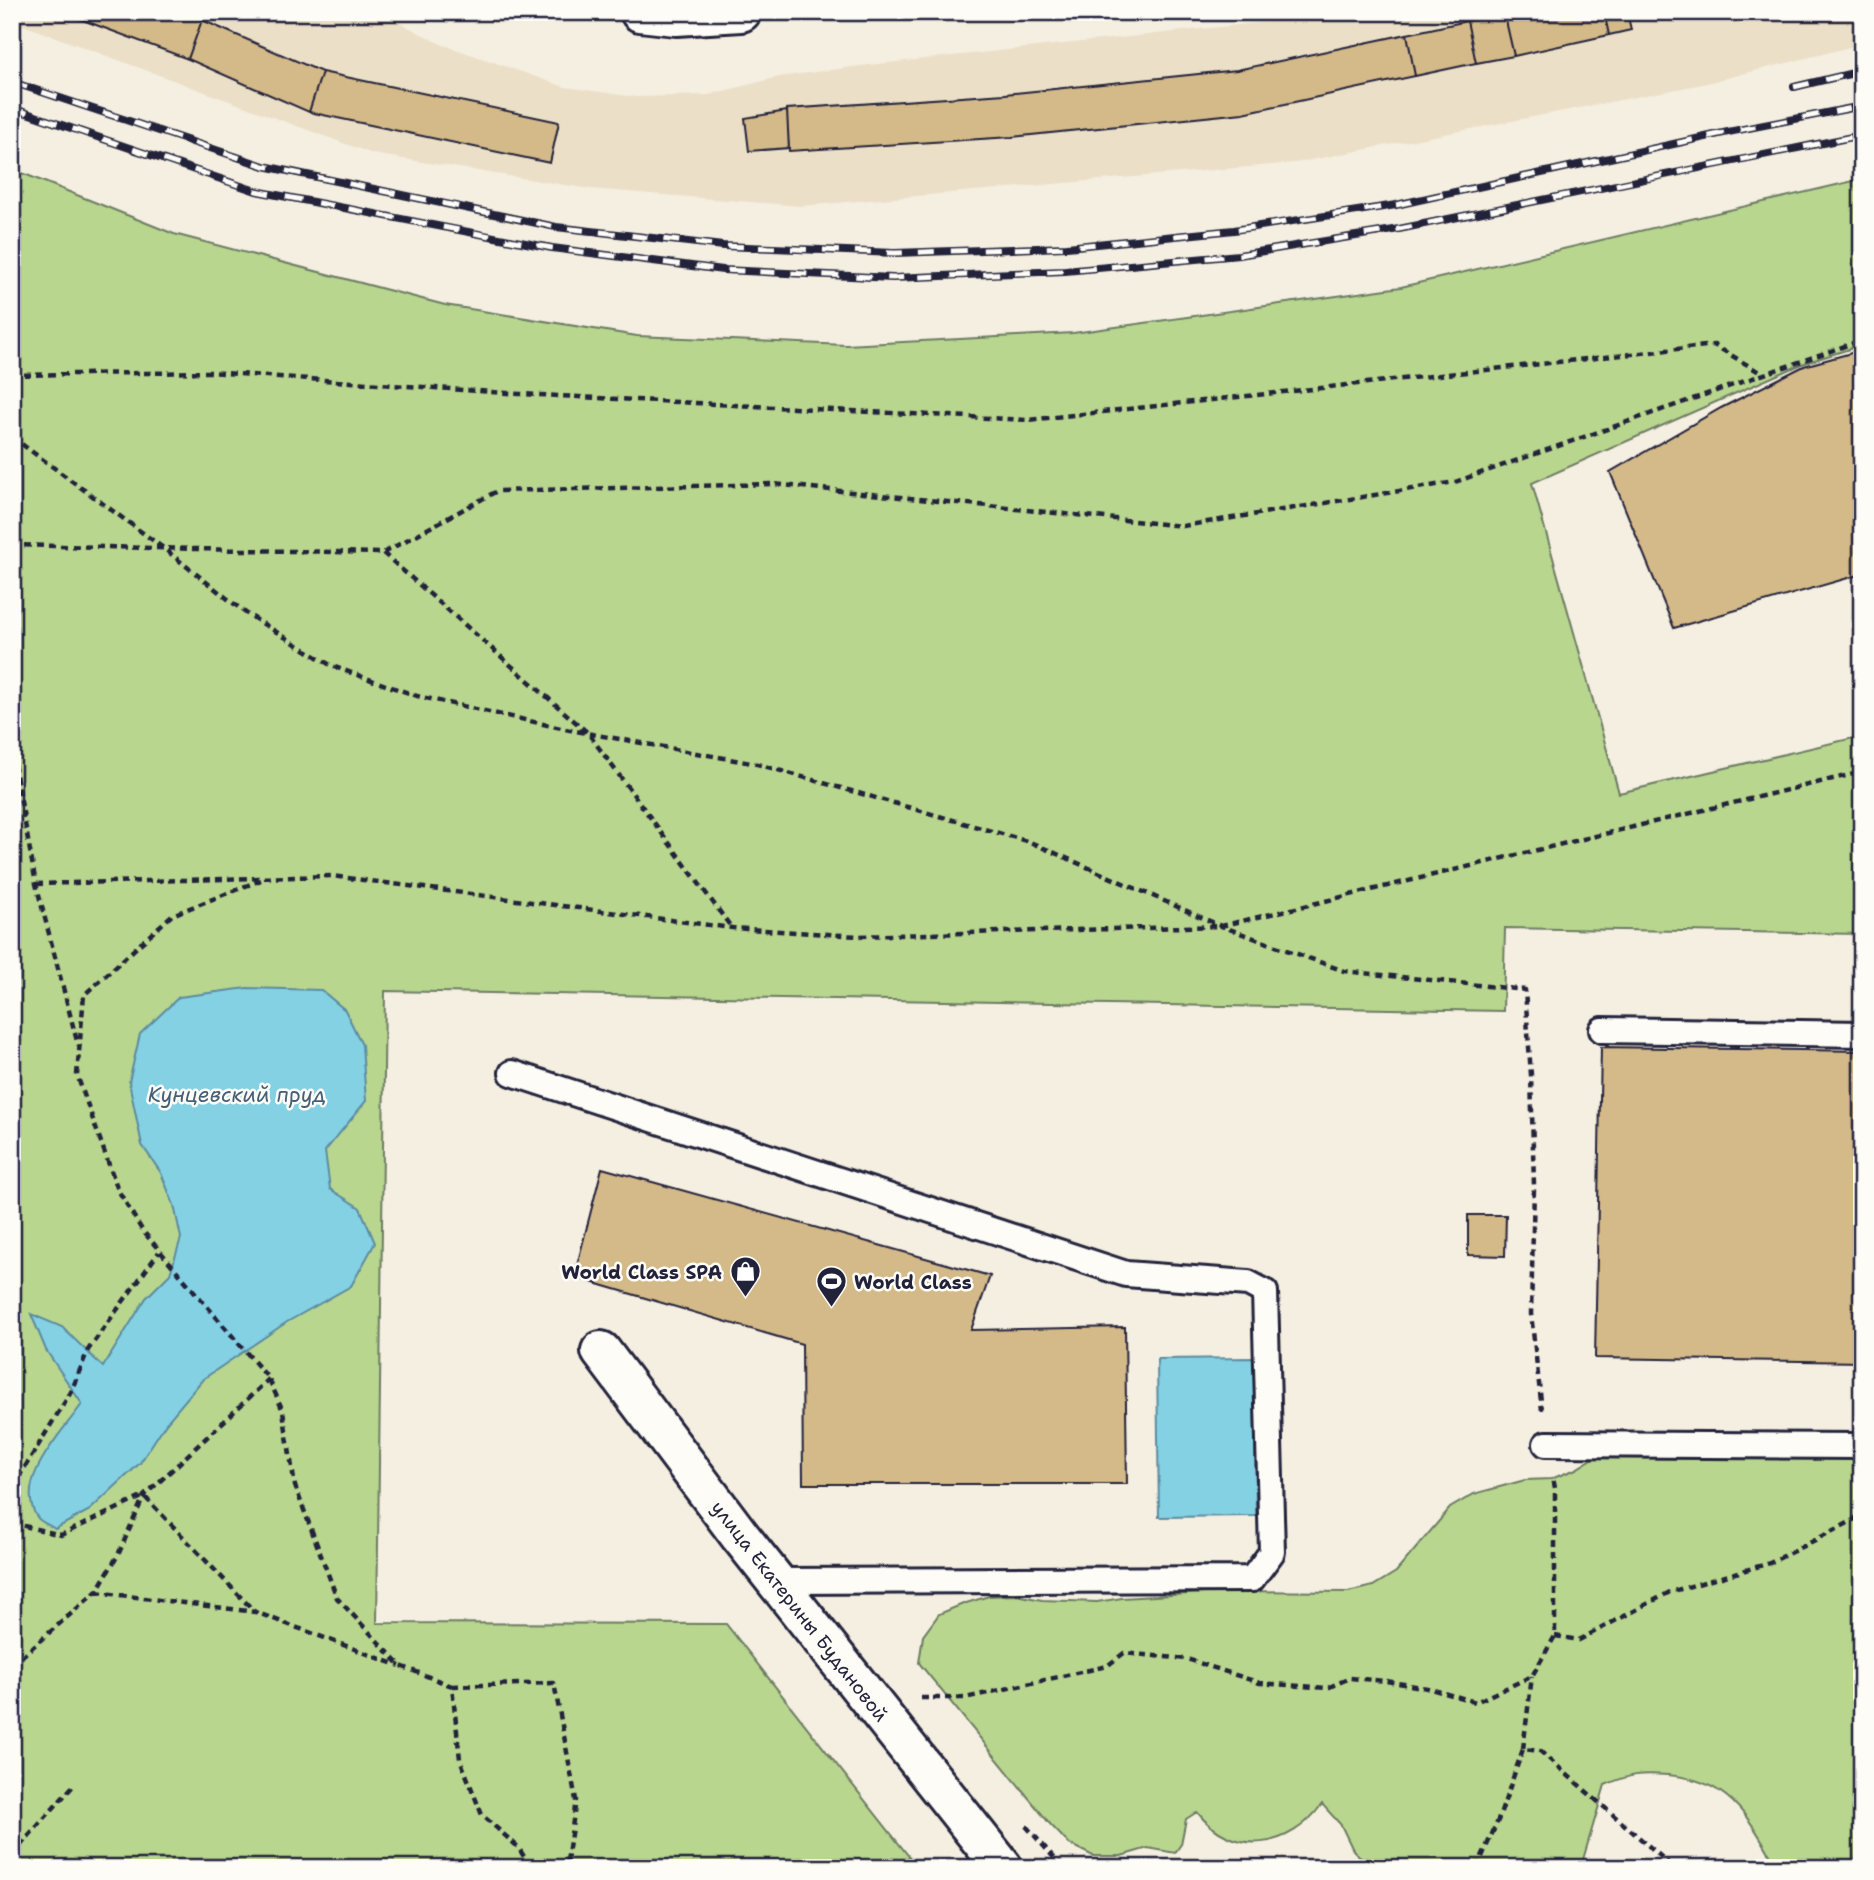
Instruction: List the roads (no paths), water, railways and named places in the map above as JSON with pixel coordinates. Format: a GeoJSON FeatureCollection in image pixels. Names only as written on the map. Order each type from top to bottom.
{"type":"FeatureCollection","features":[{"type":"Feature","properties":{"kind":"street"},"geometry":{"type":"LineString","coordinates":[[640,12],[676,16],[741,12]]}},
{"type":"Feature","properties":{"kind":"street","name":"улица Екатерины Будановой"},"geometry":{"type":"LineString","coordinates":[[601,1351],[776,1581],[1003,1868]]}},
{"type":"Feature","properties":{"kind":"lane"},"geometry":{"type":"LineString","coordinates":[[1602,1030],[1862,1034]]}},
{"type":"Feature","properties":{"kind":"lane"},"geometry":{"type":"LineString","coordinates":[[512,1073],[1126,1274],[1248,1283],[1265,1292],[1272,1552],[1252,1579],[776,1581]]}},
{"type":"Feature","properties":{"kind":"lane"},"geometry":{"type":"LineString","coordinates":[[1546,1444],[1862,1446]]}},
{"type":"Feature","properties":{"kind":"water","name":"Кунцевский пруд"},"geometry":{"type":"Polygon","coordinates":[[[247,988],[321,990],[345,1010],[362,1045],[366,1101],[325,1151],[330,1189],[360,1208],[375,1243],[351,1286],[287,1322],[203,1379],[166,1423],[140,1463],[90,1510],[55,1529],[37,1517],[31,1503],[31,1488],[43,1457],[82,1404],[46,1350],[31,1314],[62,1327],[103,1367],[146,1298],[170,1274],[181,1238],[174,1205],[161,1173],[142,1145],[129,1082],[140,1034],[179,997],[247,988]]]}},
{"type":"Feature","properties":{"kind":"water"},"geometry":{"type":"Polygon","coordinates":[[[1254,1358],[1256,1516],[1159,1517],[1157,1359],[1254,1358]]]}},
{"type":"Feature","properties":{"kind":"railway"},"geometry":{"type":"LineString","coordinates":[[1794,87],[1862,71]]}},
{"type":"Feature","properties":{"kind":"railway"},"geometry":{"type":"LineString","coordinates":[[12,82],[264,166],[556,227],[723,246],[895,253],[1067,247],[1234,230],[1396,205],[1728,132],[1862,106]]}},
{"type":"Feature","properties":{"kind":"railway"},"geometry":{"type":"LineString","coordinates":[[12,108],[256,191],[552,248],[723,270],[893,278],[1065,271],[1239,255],[1399,229],[1862,135]]}},
{"type":"Feature","properties":{"kind":"place","name":"World Class SPA"},"geometry":{"type":"Point","coordinates":[745,1299]}},
{"type":"Feature","properties":{"kind":"place","name":"World Class"},"geometry":{"type":"Point","coordinates":[831,1309]}}]}
